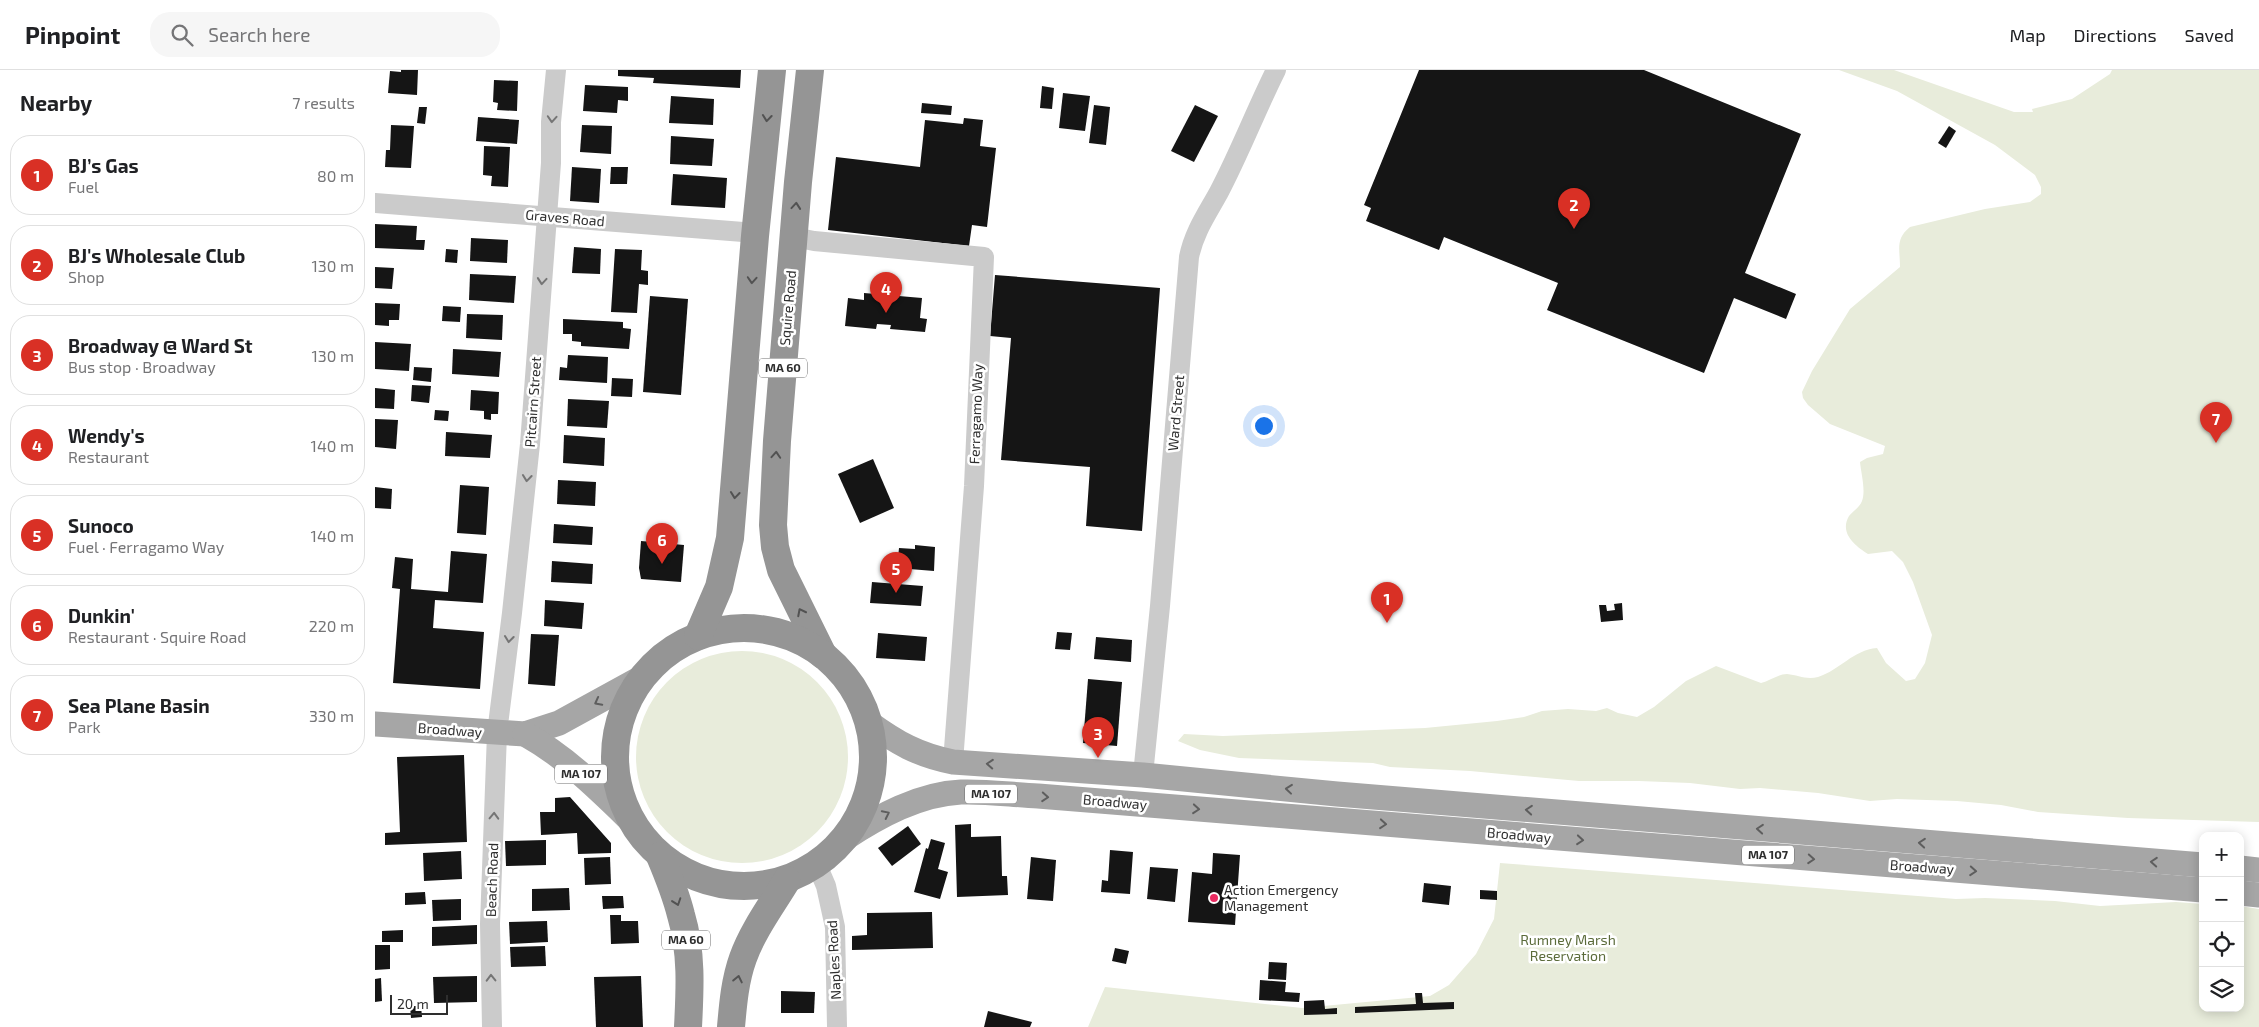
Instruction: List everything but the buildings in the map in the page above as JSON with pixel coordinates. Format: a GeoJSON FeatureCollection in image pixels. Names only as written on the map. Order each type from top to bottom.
{"type":"FeatureCollection","features":[{"type":"Feature","properties":{"kind":"highway","name":"MA 60"},"geometry":{"type":"LineString","coordinates":[[688,1027],[690,970],[685,929],[660,856],[631,821],[619,790],[614,757],[622,715],[632,692],[641,678],[661,658],[698,636],[719,587],[730,538],[772,70]]}},
{"type":"Feature","properties":{"kind":"highway","name":"Squire Road"},"geometry":{"type":"LineString","coordinates":[[811,70],[794,237],[777,441],[773,525],[775,547],[781,570],[823,655]]}},
{"type":"Feature","properties":{"kind":"highway"},"geometry":{"type":"LineString","coordinates":[[698,636],[730,628],[763,630],[795,638],[823,655]]}},
{"type":"Feature","properties":{"kind":"highway","name":"MA 60"},"geometry":{"type":"LineString","coordinates":[[787,880],[817,865],[844,839],[859,815],[869,789],[873,756],[868,722],[851,685],[843,674],[823,655]]}},
{"type":"Feature","properties":{"kind":"highway"},"geometry":{"type":"LineString","coordinates":[[660,856],[695,877],[721,885],[755,886],[787,880]]}},
{"type":"Feature","properties":{"kind":"highway"},"geometry":{"type":"LineString","coordinates":[[731,1027],[735,989],[744,956],[754,934],[787,880]]}},
{"type":"Feature","properties":{"kind":"main road","name":"Broadway"},"geometry":{"type":"LineString","coordinates":[[375,724],[525,734],[559,723],[641,678]]}},
{"type":"Feature","properties":{"kind":"main road","name":"Broadway"},"geometry":{"type":"LineString","coordinates":[[868,722],[910,749],[928,757],[953,762],[1143,775],[1337,794],[2199,865]]}},
{"type":"Feature","properties":{"kind":"main road","name":"Broadway"},"geometry":{"type":"LineString","coordinates":[[525,734],[579,771],[631,821]]}},
{"type":"Feature","properties":{"kind":"main road","name":"Broadway"},"geometry":{"type":"LineString","coordinates":[[844,839],[869,823],[901,808],[940,795],[962,792],[2199,890]]}},
{"type":"Feature","properties":{"kind":"main road"},"geometry":{"type":"LineString","coordinates":[[2244,868],[2259,870]]}},
{"type":"Feature","properties":{"kind":"main road"},"geometry":{"type":"LineString","coordinates":[[2244,893],[2259,895]]}},
{"type":"Feature","properties":{"kind":"street","name":"Pitcairn Street"},"geometry":{"type":"LineString","coordinates":[[497,733],[527,472],[547,216],[556,70]]}},
{"type":"Feature","properties":{"kind":"street","name":"Ward Street"},"geometry":{"type":"LineString","coordinates":[[1143,775],[1160,606],[1189,257],[1192,240],[1199,224],[1219,192],[1276,70]]}},
{"type":"Feature","properties":{"kind":"street","name":"Graves Road"},"geometry":{"type":"LineString","coordinates":[[375,203],[756,233]]}},
{"type":"Feature","properties":{"kind":"street","name":"Ferragamo Way"},"geometry":{"type":"LineString","coordinates":[[794,237],[814,241],[984,257],[974,486],[953,762]]}},
{"type":"Feature","properties":{"kind":"street","name":"Beach Road"},"geometry":{"type":"LineString","coordinates":[[492,1027],[490,924],[497,733]]}},
{"type":"Feature","properties":{"kind":"street","name":"Naples Road"},"geometry":{"type":"LineString","coordinates":[[817,865],[826,886],[835,927],[837,1027]]}},
{"type":"Feature","properties":{"kind":"green space"},"geometry":{"type":"Polygon","coordinates":[[[1839,70],[1894,70],[2014,112],[2033,112],[2032,109],[2072,99],[2110,74],[2112,70],[2259,70],[2259,822],[2128,818],[2038,812],[2001,805],[1957,801],[1897,799],[1870,801],[1818,793],[1760,788],[1740,789],[1690,783],[1579,781],[1470,771],[1390,767],[1373,763],[1239,758],[1200,750],[1178,741],[1184,734],[1223,736],[1425,728],[1497,721],[1524,717],[1542,711],[1568,709],[1596,711],[1607,708],[1618,713],[1637,717],[1654,707],[1686,681],[1716,666],[1761,683],[1784,674],[1814,678],[1826,674],[1861,652],[1877,648],[1886,663],[1906,681],[1915,679],[1925,663],[1932,635],[1913,582],[1903,562],[1892,551],[1868,554],[1854,543],[1846,528],[1849,516],[1860,505],[1863,497],[1860,462],[1883,454],[1885,446],[1830,424],[1808,405],[1803,398],[1802,392],[1812,371],[1850,309],[1900,267],[1900,240],[1905,231],[1910,227],[1985,209],[2030,202],[2041,194],[2041,187],[2035,175],[1995,145],[1897,91],[1839,70]]]}},
{"type":"Feature","properties":{"kind":"green space"},"geometry":{"type":"Polygon","coordinates":[[[742,651],[763,653],[783,659],[801,669],[817,682],[830,698],[840,716],[846,736],[848,757],[846,778],[840,798],[830,816],[817,832],[801,845],[783,855],[763,861],[742,863],[721,861],[701,855],[683,845],[667,832],[654,816],[644,798],[638,778],[636,757],[638,736],[644,716],[654,698],[667,682],[683,669],[701,659],[721,653],[742,651]]]}},
{"type":"Feature","properties":{"kind":"green space","name":"Rumney Marsh Reservation"},"geometry":{"type":"Polygon","coordinates":[[[1500,863],[1956,899],[1985,898],[2055,901],[2100,906],[2176,902],[2199,904],[2199,1012],[2244,1012],[2244,907],[2259,909],[2259,1027],[1088,1027],[1105,987],[1302,1008],[1430,996],[1449,985],[1476,954],[1494,919],[1500,863]]]}},
{"type":"Feature","properties":{"kind":"place","name":"BJ's Wholesale Club"},"geometry":{"type":"Point","coordinates":[1574,229]}},
{"type":"Feature","properties":{"kind":"place","name":"Wendy's"},"geometry":{"type":"Point","coordinates":[886,313]}},
{"type":"Feature","properties":{"kind":"place","name":"Sea Plane Basin"},"geometry":{"type":"Point","coordinates":[2216,443]}},
{"type":"Feature","properties":{"kind":"place","name":"Dunkin'"},"geometry":{"type":"Point","coordinates":[662,564]}},
{"type":"Feature","properties":{"kind":"place","name":"Sunoco"},"geometry":{"type":"Point","coordinates":[896,593]}},
{"type":"Feature","properties":{"kind":"place","name":"BJ’s Gas"},"geometry":{"type":"Point","coordinates":[1387,623]}},
{"type":"Feature","properties":{"kind":"place","name":"Broadway @ Ward St"},"geometry":{"type":"Point","coordinates":[1098,758]}},
{"type":"Feature","properties":{"kind":"place","name":"Action Emergency Management"},"geometry":{"type":"Point","coordinates":[1214,898]}}]}
